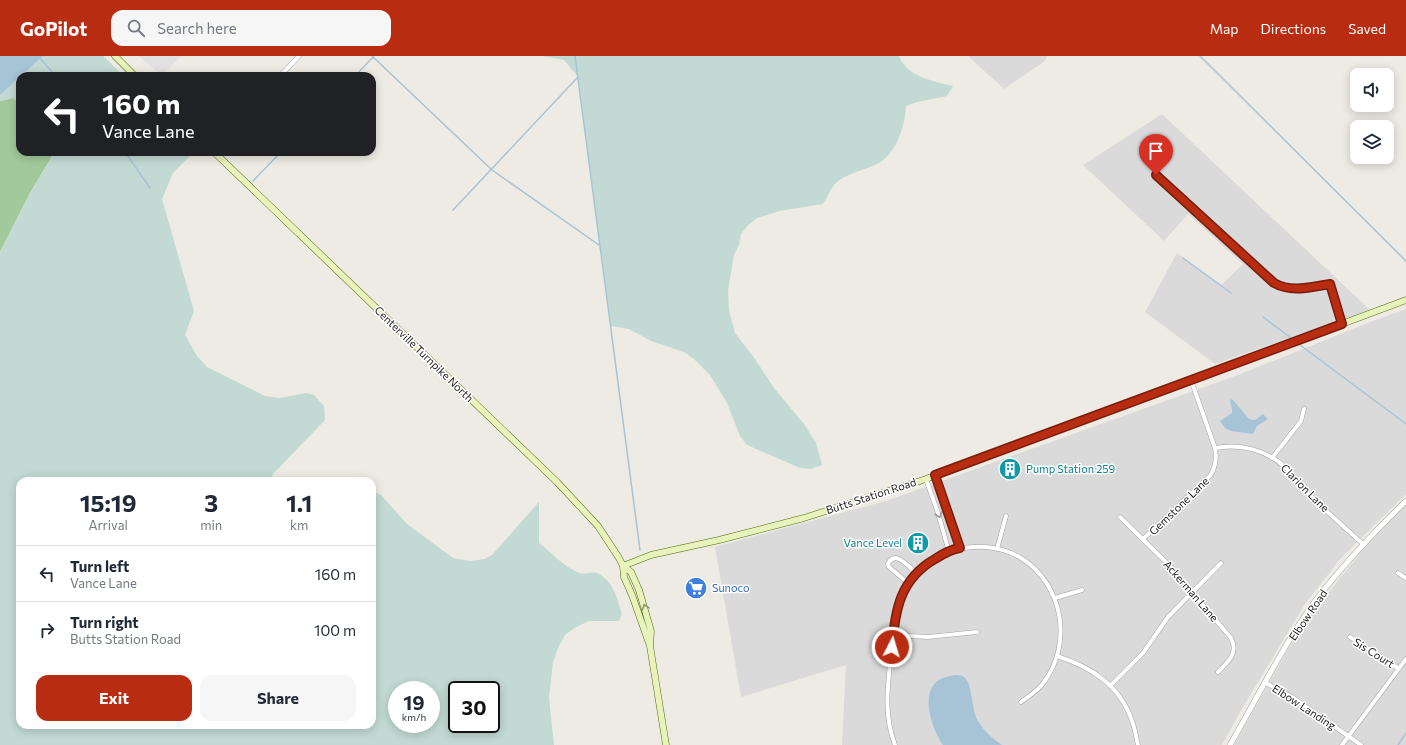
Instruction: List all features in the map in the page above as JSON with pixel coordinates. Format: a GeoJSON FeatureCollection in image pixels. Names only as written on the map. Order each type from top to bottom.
{"type":"FeatureCollection","features":[{"type":"Feature","properties":{"kind":"main road"},"geometry":{"type":"LineString","coordinates":[[115,56],[131,72]]}},
{"type":"Feature","properties":{"kind":"main road","name":"Centerville Turnpike North"},"geometry":{"type":"LineString","coordinates":[[218,156],[557,482],[598,526],[616,552],[623,566],[631,572],[639,590],[651,631],[650,646],[666,745]]}},
{"type":"Feature","properties":{"kind":"main road","name":"Butts Station Road"},"geometry":{"type":"LineString","coordinates":[[623,566],[651,555],[719,540],[804,518],[926,479],[1406,300]]}},
{"type":"Feature","properties":{"kind":"street"},"geometry":{"type":"LineString","coordinates":[[284,72],[299,56]]}},
{"type":"Feature","properties":{"kind":"street"},"geometry":{"type":"LineString","coordinates":[[1156,175],[1274,283],[1281,287],[1294,289],[1330,284],[1342,324]]}},
{"type":"Feature","properties":{"kind":"street","name":"Gemstone Lane"},"geometry":{"type":"LineString","coordinates":[[1143,540],[1210,476],[1216,464],[1215,448],[1191,380]]}},
{"type":"Feature","properties":{"kind":"street"},"geometry":{"type":"LineString","coordinates":[[1272,458],[1301,421],[1304,409]]}},
{"type":"Feature","properties":{"kind":"street","name":"Clarion Lane"},"geometry":{"type":"LineString","coordinates":[[1215,448],[1239,446],[1272,458],[1286,468],[1305,490],[1363,544]]}},
{"type":"Feature","properties":{"kind":"street"},"geometry":{"type":"LineString","coordinates":[[935,475],[960,548]]}},
{"type":"Feature","properties":{"kind":"street"},"geometry":{"type":"LineString","coordinates":[[926,479],[938,513],[949,552]]}},
{"type":"Feature","properties":{"kind":"street","name":"Elbow Road"},"geometry":{"type":"LineString","coordinates":[[1230,745],[1283,652],[1315,602],[1363,544],[1406,501]]}},
{"type":"Feature","properties":{"kind":"street"},"geometry":{"type":"LineString","coordinates":[[997,549],[1006,516]]}},
{"type":"Feature","properties":{"kind":"street","name":"Ackerman Lane"},"geometry":{"type":"LineString","coordinates":[[1120,517],[1170,566],[1227,632],[1234,643],[1231,659],[1218,672]]}},
{"type":"Feature","properties":{"kind":"street"},"geometry":{"type":"LineString","coordinates":[[895,745],[888,724],[887,705],[896,611],[901,595],[916,573],[930,562],[960,548],[985,547],[997,549],[1021,558],[1030,564],[1045,580],[1055,598],[1060,614],[1061,646],[1050,674],[1036,691],[1021,702]]}},
{"type":"Feature","properties":{"kind":"street"},"geometry":{"type":"LineString","coordinates":[[908,583],[889,567],[888,564],[890,560],[896,557],[900,559],[916,573]]}},
{"type":"Feature","properties":{"kind":"street"},"geometry":{"type":"LineString","coordinates":[[1110,686],[1144,653],[1168,617],[1222,563]]}},
{"type":"Feature","properties":{"kind":"street"},"geometry":{"type":"LineString","coordinates":[[1398,573],[1406,578]]}},
{"type":"Feature","properties":{"kind":"street"},"geometry":{"type":"LineString","coordinates":[[1055,598],[1082,590]]}},
{"type":"Feature","properties":{"kind":"street"},"geometry":{"type":"LineString","coordinates":[[893,635],[928,637],[977,632]]}},
{"type":"Feature","properties":{"kind":"street","name":"Sis Court"},"geometry":{"type":"LineString","coordinates":[[1350,637],[1399,668]]}},
{"type":"Feature","properties":{"kind":"street"},"geometry":{"type":"LineString","coordinates":[[1057,656],[1087,668],[1110,686],[1125,706],[1132,720],[1138,745]]}},
{"type":"Feature","properties":{"kind":"street"},"geometry":{"type":"LineString","coordinates":[[1342,745],[1406,659]]}},
{"type":"Feature","properties":{"kind":"street","name":"Elbow Landing"},"geometry":{"type":"LineString","coordinates":[[1266,683],[1292,697],[1361,745]]}},
{"type":"Feature","properties":{"kind":"shaded area"},"geometry":{"type":"Polygon","coordinates":[[[0,56],[43,56],[25,72],[16,72],[16,80],[0,95],[0,56]]]}},
{"type":"Feature","properties":{"kind":"shaded area"},"geometry":{"type":"Polygon","coordinates":[[[43,56],[103,56],[120,72],[25,72],[43,56]]]}},
{"type":"Feature","properties":{"kind":"shaded area"},"geometry":{"type":"Polygon","coordinates":[[[139,56],[181,56],[166,72],[157,72],[139,56]]]}},
{"type":"Feature","properties":{"kind":"shaded area"},"geometry":{"type":"Polygon","coordinates":[[[542,56],[899,56],[908,69],[914,73],[929,80],[953,86],[947,96],[917,102],[906,106],[904,123],[901,132],[889,155],[875,165],[850,174],[840,180],[832,188],[823,204],[779,211],[757,218],[748,225],[741,234],[739,245],[734,255],[728,290],[729,311],[735,333],[755,359],[774,388],[804,424],[816,443],[822,465],[811,469],[800,468],[747,445],[740,436],[727,403],[710,375],[694,359],[684,352],[651,341],[629,329],[611,326],[578,77],[564,60],[542,56]]]}},
{"type":"Feature","properties":{"kind":"shaded area"},"geometry":{"type":"Polygon","coordinates":[[[968,56],[1047,56],[1045,61],[1004,89],[968,56]]]}},
{"type":"Feature","properties":{"kind":"shaded area"},"geometry":{"type":"Polygon","coordinates":[[[16,81],[16,100],[13,98],[0,101],[0,95],[16,81]]]}},
{"type":"Feature","properties":{"kind":"shaded area"},"geometry":{"type":"Polygon","coordinates":[[[1162,114],[1370,310],[1215,364],[1145,312],[1177,253],[1221,285],[1243,264],[1188,214],[1164,241],[1083,165],[1162,114]]]}},
{"type":"Feature","properties":{"kind":"shaded area"},"geometry":{"type":"Polygon","coordinates":[[[51,156],[190,156],[173,173],[162,199],[194,311],[185,335],[197,356],[207,367],[265,396],[280,398],[306,393],[314,395],[324,406],[325,420],[272,475],[272,477],[16,477],[16,729],[376,729],[376,493],[381,495],[407,524],[453,558],[470,561],[485,559],[492,555],[539,502],[539,543],[573,570],[579,573],[597,573],[603,576],[611,586],[622,614],[619,621],[589,621],[576,627],[565,635],[558,648],[553,662],[549,698],[554,745],[0,745],[0,252],[51,156]]]}},
{"type":"Feature","properties":{"kind":"shaded area"},"geometry":{"type":"Polygon","coordinates":[[[1406,309],[1406,494],[1341,558],[1305,604],[1222,745],[842,745],[846,665],[741,697],[715,547],[886,501],[1238,375],[1406,309]]]}},
{"type":"Feature","properties":{"kind":"shaded area"},"geometry":{"type":"Polygon","coordinates":[[[1231,399],[1249,419],[1255,420],[1263,414],[1268,419],[1257,426],[1253,434],[1231,431],[1225,428],[1220,421],[1232,413],[1231,399]]]}},
{"type":"Feature","properties":{"kind":"shaded area"},"geometry":{"type":"Polygon","coordinates":[[[1406,504],[1406,745],[1234,745],[1287,651],[1311,614],[1366,546],[1406,504]]]}},
{"type":"Feature","properties":{"kind":"shaded area"},"geometry":{"type":"Polygon","coordinates":[[[955,675],[962,676],[967,680],[978,721],[988,734],[1002,745],[943,745],[932,723],[929,697],[931,689],[937,681],[955,675]]]}},
{"type":"Feature","properties":{"kind":"green space"},"geometry":{"type":"Polygon","coordinates":[[[13,98],[16,100],[16,156],[51,156],[51,158],[30,193],[0,252],[0,101],[13,98]]]}},
{"type":"Feature","properties":{"kind":"waterway"},"geometry":{"type":"LineString","coordinates":[[38,56],[52,72]]}},
{"type":"Feature","properties":{"kind":"waterway"},"geometry":{"type":"LineString","coordinates":[[372,56],[492,170],[599,245]]}},
{"type":"Feature","properties":{"kind":"waterway"},"geometry":{"type":"LineString","coordinates":[[359,72],[374,56]]}},
{"type":"Feature","properties":{"kind":"waterway"},"geometry":{"type":"LineString","coordinates":[[575,56],[640,550]]}},
{"type":"Feature","properties":{"kind":"waterway"},"geometry":{"type":"LineString","coordinates":[[1200,56],[1406,261]]}},
{"type":"Feature","properties":{"kind":"waterway"},"geometry":{"type":"LineString","coordinates":[[453,210],[578,77]]}},
{"type":"Feature","properties":{"kind":"waterway"},"geometry":{"type":"LineString","coordinates":[[128,156],[150,188]]}},
{"type":"Feature","properties":{"kind":"waterway"},"geometry":{"type":"LineString","coordinates":[[253,181],[277,156]]}},
{"type":"Feature","properties":{"kind":"waterway"},"geometry":{"type":"LineString","coordinates":[[1183,258],[1231,293]]}},
{"type":"Feature","properties":{"kind":"waterway"},"geometry":{"type":"LineString","coordinates":[[1263,317],[1291,338]]}},
{"type":"Feature","properties":{"kind":"waterway"},"geometry":{"type":"LineString","coordinates":[[1300,345],[1406,424]]}},
{"type":"Feature","properties":{"kind":"waterway"},"geometry":{"type":"LineString","coordinates":[[1398,745],[1406,733]]}},
{"type":"Feature","properties":{"kind":"place","name":"Pump Station 259"},"geometry":{"type":"Point","coordinates":[1010,469]}},
{"type":"Feature","properties":{"kind":"place","name":"Vance Level"},"geometry":{"type":"Point","coordinates":[918,543]}},
{"type":"Feature","properties":{"kind":"place","name":"Sunoco"},"geometry":{"type":"Point","coordinates":[696,588]}},
{"type":"Feature","properties":{"kind":"route"},"geometry":{"type":"LineString","coordinates":[[892,647],[893,627],[896,611],[901,595],[908,583],[917,572],[930,562],[943,554],[960,548],[935,475],[1342,324],[1330,284],[1302,289],[1288,289],[1274,283],[1156,175]]}}]}
